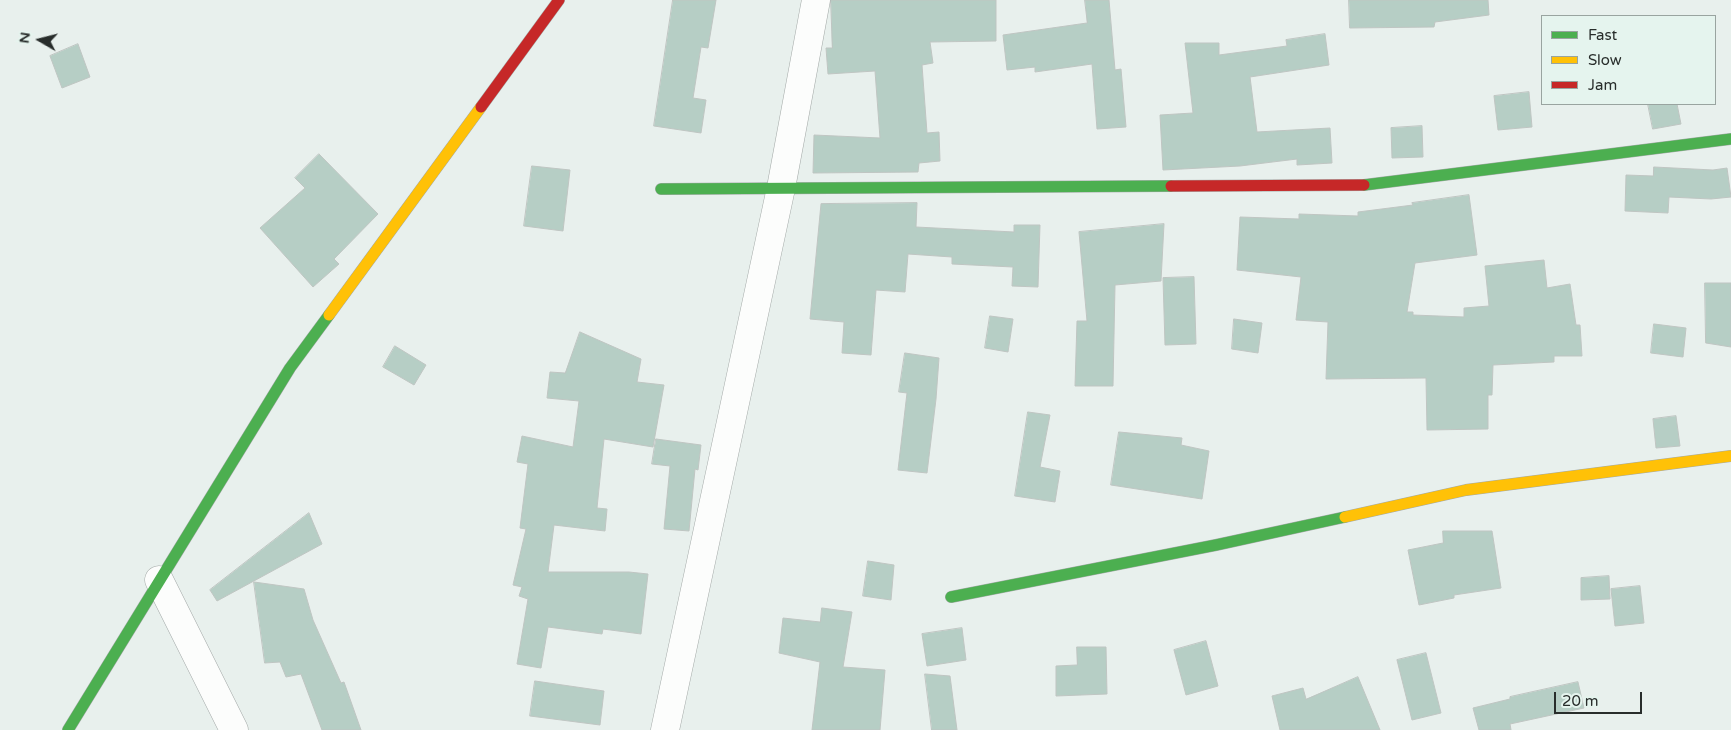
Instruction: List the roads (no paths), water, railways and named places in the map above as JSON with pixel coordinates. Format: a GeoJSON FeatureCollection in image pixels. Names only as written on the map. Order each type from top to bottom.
{"type":"FeatureCollection","features":[{"type":"Feature","properties":{"kind":"street"},"geometry":{"type":"LineString","coordinates":[[68,730],[290,368],[559,0]]}},
{"type":"Feature","properties":{"kind":"street"},"geometry":{"type":"LineString","coordinates":[[665,730],[781,188],[816,0]]}},
{"type":"Feature","properties":{"kind":"street"},"geometry":{"type":"LineString","coordinates":[[661,190],[1363,185],[1731,139]]}},
{"type":"Feature","properties":{"kind":"street"},"geometry":{"type":"LineString","coordinates":[[951,597],[1216,545],[1466,490],[1731,456]]}},
{"type":"Feature","properties":{"kind":"street"},"geometry":{"type":"LineString","coordinates":[[159,580],[234,730]]}}]}
